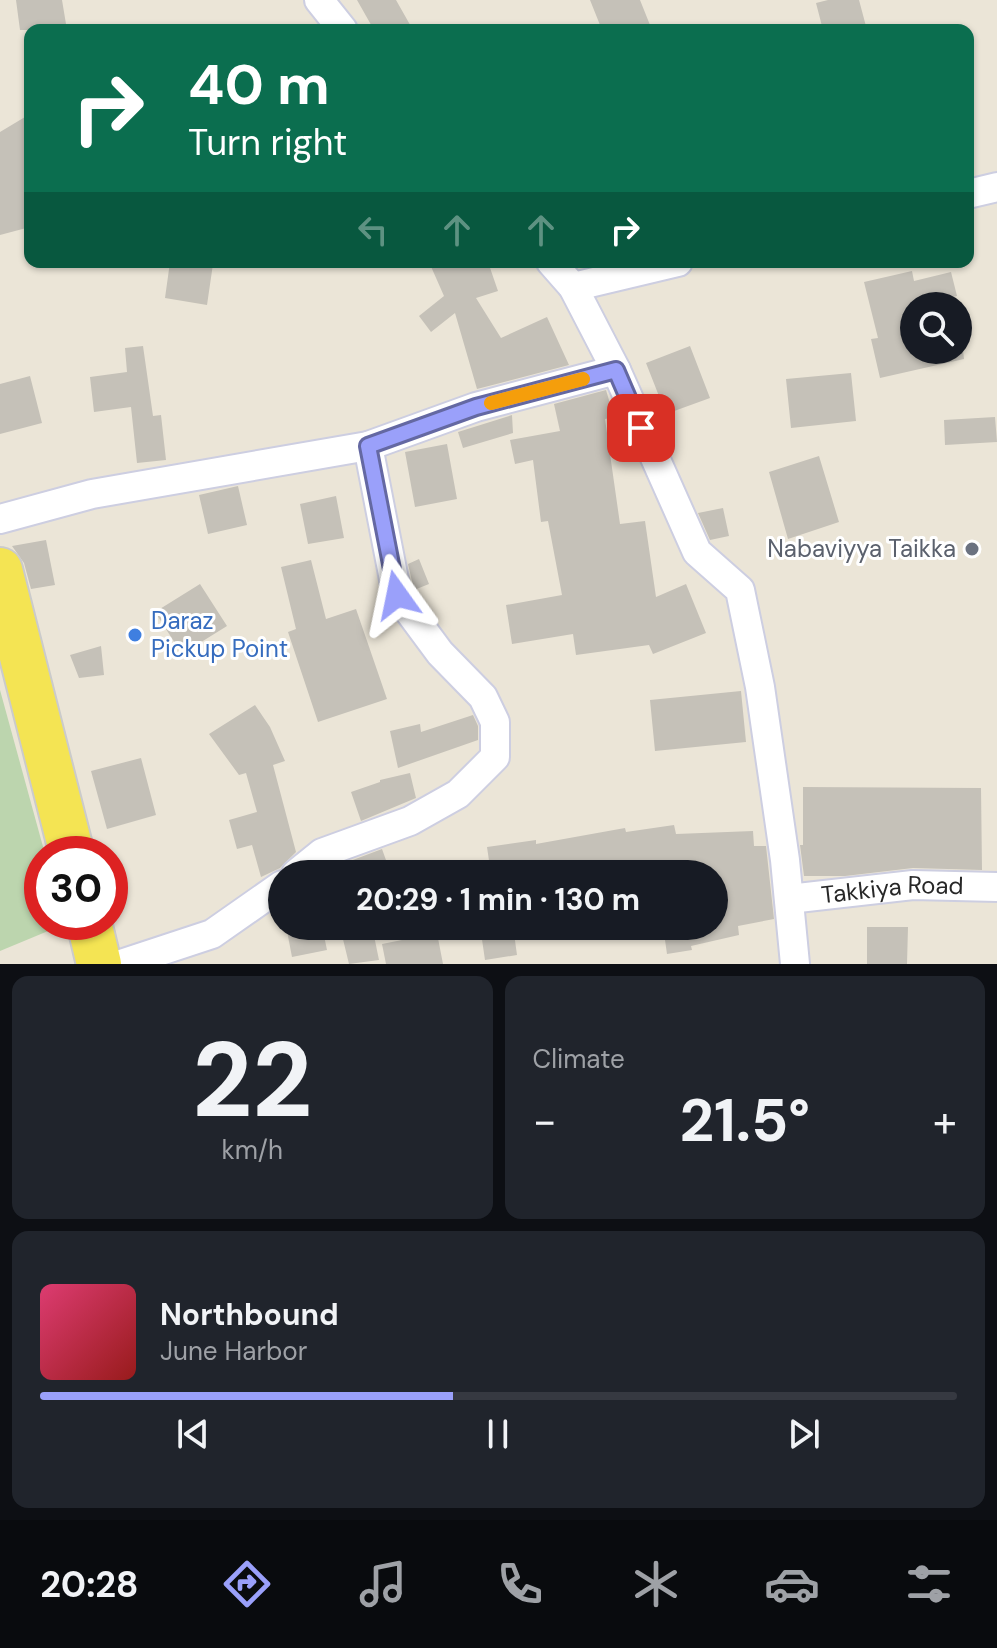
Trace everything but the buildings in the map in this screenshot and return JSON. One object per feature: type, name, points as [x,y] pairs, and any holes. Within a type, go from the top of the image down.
[{"type":"main road","points":[[0,570],[67,836]]},
{"type":"main road","points":[[93,940],[99,964]]},
{"type":"street","points":[[319,0],[338,24]]},
{"type":"street","points":[[974,193],[997,187]]},
{"type":"street","points":[[556,268],[573,287],[616,370],[697,552],[740,590],[760,687],[795,964]]},
{"type":"street","points":[[573,287],[653,268]]},
{"type":"street","points":[[0,519],[92,494],[368,446],[476,407],[616,370]]},
{"type":"street","points":[[313,860],[322,853],[410,821],[458,794],[495,757],[495,722],[483,697],[440,653],[397,595],[368,446]]},
{"type":"street","name":"Takkiya Road","points":[[789,899],[913,885],[997,887]]},
{"type":"street","points":[[121,964],[212,934],[268,895]]},
{"type":"green space","points":[[0,690],[40,836],[24,836],[24,940],[26,940],[0,951]]},
{"type":"slow traffic","points":[[491,403],[583,379]]},
{"type":"place","name":"Nabaviyya Taikka","points":[[972,549]]},
{"type":"place","name":"Daraz Pickup Point","points":[[135,635]]},
{"type":"route","points":[[397,595],[368,446],[476,407],[616,370],[641,428]]}]
